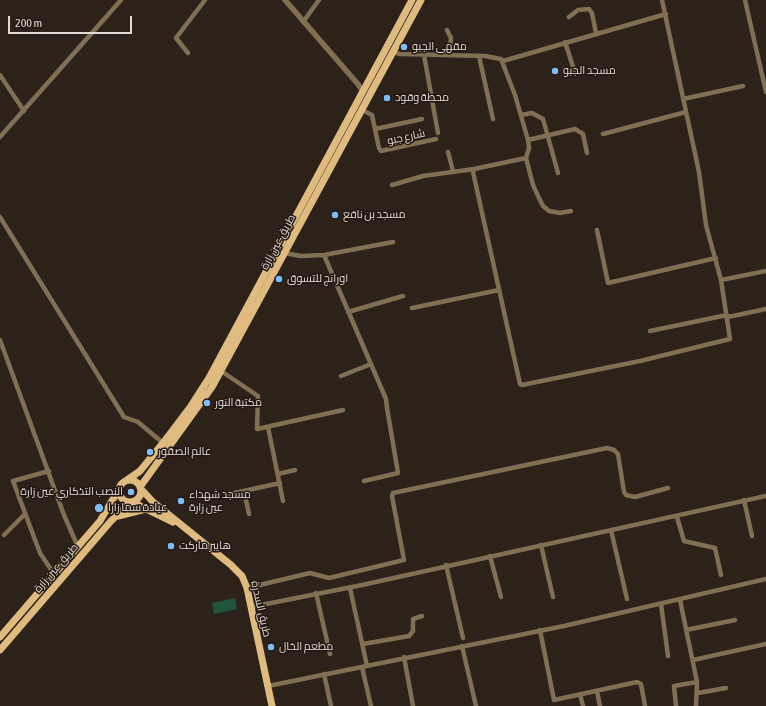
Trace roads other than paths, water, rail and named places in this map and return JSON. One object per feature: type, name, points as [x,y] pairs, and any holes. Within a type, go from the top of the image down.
[{"type":"main road","name":"طريق عين زارة","points":[[127,480],[140,471],[163,443],[191,406],[209,378],[412,0]]},
{"type":"main road","name":"طريق عين زارة","points":[[141,488],[147,476],[199,407],[221,371],[421,0]]},
{"type":"main road","points":[[140,471],[143,476],[147,476]]},
{"type":"main road","points":[[127,480],[135,481],[153,502],[177,523],[122,499],[119,490],[123,483],[127,480]]},
{"type":"main road","points":[[131,503],[138,499],[141,488]]},
{"type":"main road","name":"طريق عين زارة","points":[[0,637],[78,547],[110,505],[119,490]]},
{"type":"main road","name":"طريق عين زارة","points":[[0,650],[120,511],[131,503]]},
{"type":"main road","points":[[110,505],[116,505],[120,511]]},
{"type":"main road","points":[[114,518],[129,512],[146,509]]},
{"type":"main road","name":"طريق السدرة","points":[[177,523],[231,565],[242,576],[247,588],[272,706]]},
{"type":"street","points":[[0,137],[121,0]]},
{"type":"street","points":[[188,53],[176,38],[205,0]]},
{"type":"street","points":[[285,0],[363,91]]},
{"type":"street","points":[[303,22],[319,0]]},
{"type":"street","points":[[474,169],[473,172],[518,382],[522,385],[640,361],[730,340],[728,316],[721,280],[706,225],[699,172],[662,0]]},
{"type":"street","points":[[745,0],[766,92]]},
{"type":"street","points":[[569,17],[578,10],[589,9],[592,13],[596,33]]},
{"type":"street","points":[[503,60],[666,14]]},
{"type":"street","points":[[447,30],[451,38],[449,55]]},
{"type":"street","points":[[565,42],[575,73]]},
{"type":"street","points":[[393,52],[424,55],[499,57],[503,60],[528,140],[529,148],[526,158],[533,185],[545,209],[555,213],[571,212]]},
{"type":"street","points":[[424,55],[438,133]]},
{"type":"street","points":[[479,56],[493,119]]},
{"type":"street","points":[[0,76],[24,111]]},
{"type":"street","points":[[355,80],[368,81]]},
{"type":"street","points":[[683,99],[743,86]]},
{"type":"street","name":"شارع جبو","points":[[362,110],[372,114],[379,148],[381,151],[436,139]]},
{"type":"street","points":[[603,134],[686,112]]},
{"type":"street","points":[[520,114],[532,113],[544,119],[558,173]]},
{"type":"street","points":[[375,129],[422,119]]},
{"type":"street","points":[[528,140],[571,130],[580,131],[584,137],[587,153]]},
{"type":"street","points":[[448,152],[453,171]]},
{"type":"street","points":[[392,185],[423,176],[474,169],[477,167],[526,158]]},
{"type":"street","points":[[0,217],[122,414],[126,418],[138,422],[163,443]]},
{"type":"street","points":[[597,230],[608,283],[716,258]]},
{"type":"street","points":[[284,253],[300,256],[324,256],[393,242]]},
{"type":"street","points":[[324,256],[386,399],[398,472],[397,474],[364,481]]},
{"type":"street","points":[[721,280],[766,271]]},
{"type":"street","points":[[412,308],[499,290]]},
{"type":"street","points":[[348,312],[404,296]]},
{"type":"street","points":[[650,331],[766,309]]},
{"type":"street","points":[[0,340],[64,515],[78,547]]},
{"type":"street","points":[[341,376],[371,364]]},
{"type":"street","points":[[221,371],[258,396],[256,428],[268,427],[343,410]]},
{"type":"street","points":[[268,427],[280,483],[282,501]]},
{"type":"street","points":[[247,588],[310,573],[329,578],[404,560],[392,496],[393,493],[607,448],[614,450],[618,454],[624,492],[626,495],[635,497],[668,488]]},
{"type":"street","points":[[278,474],[295,470]]},
{"type":"street","points":[[49,471],[13,482],[40,553],[54,574]]},
{"type":"street","points":[[230,494],[280,483]]},
{"type":"street","points":[[244,491],[249,514]]},
{"type":"street","points":[[251,607],[316,593],[350,588],[446,565],[677,517],[766,496]]},
{"type":"street","points":[[744,500],[752,536]]},
{"type":"street","points":[[4,535],[25,514]]},
{"type":"street","points":[[677,517],[682,540],[715,548],[721,575]]},
{"type":"street","points":[[611,530],[627,599]]},
{"type":"street","points":[[541,545],[552,597]]},
{"type":"street","points":[[490,556],[501,597]]},
{"type":"street","points":[[446,565],[463,638]]},
{"type":"street","points":[[268,686],[680,600],[766,579]]},
{"type":"street","points":[[350,588],[363,644],[364,666],[371,706]]},
{"type":"street","points":[[316,593],[330,654]]},
{"type":"street","points":[[680,600],[697,682],[698,693],[696,706]]},
{"type":"street","points":[[661,604],[668,656]]},
{"type":"street","points":[[363,644],[409,636],[413,631],[413,619],[422,616]]},
{"type":"street","points":[[686,630],[735,620]]},
{"type":"street","points":[[540,630],[552,698],[556,700],[640,682],[645,706]]},
{"type":"street","points":[[693,660],[766,644]]},
{"type":"street","points":[[462,646],[476,706]]},
{"type":"street","points":[[404,657],[413,706]]},
{"type":"street","points":[[324,674],[331,706]]},
{"type":"street","points":[[676,706],[674,686],[697,682]]},
{"type":"street","points":[[698,693],[726,688]]},
{"type":"street","points":[[597,691],[600,706]]},
{"type":"street","points":[[580,694],[583,706]]},
{"type":"place","name":"مقهى الجبو","points":[[404,47]]},
{"type":"place","name":"مسجد الجبو","points":[[555,71]]},
{"type":"place","name":"محطة وقود","points":[[387,98]]},
{"type":"place","name":"مسجد بن نافع","points":[[335,215]]},
{"type":"place","name":"اورانج للتسوق","points":[[279,279]]},
{"type":"place","name":"مكتبة النور","points":[[207,403]]},
{"type":"place","name":"عالم الصقور","points":[[150,452]]},
{"type":"place","name":"النصب التذكاري عين زارة","points":[[131,492]]},
{"type":"place","name":"مسجد شهداء عين زارة","points":[[181,501]]},
{"type":"place","name":"عيادة سما زارا","points":[[99,508]]},
{"type":"place","name":"هايبر ماركت","points":[[171,546]]},
{"type":"place","name":"مطعم الخال","points":[[271,647]]}]
